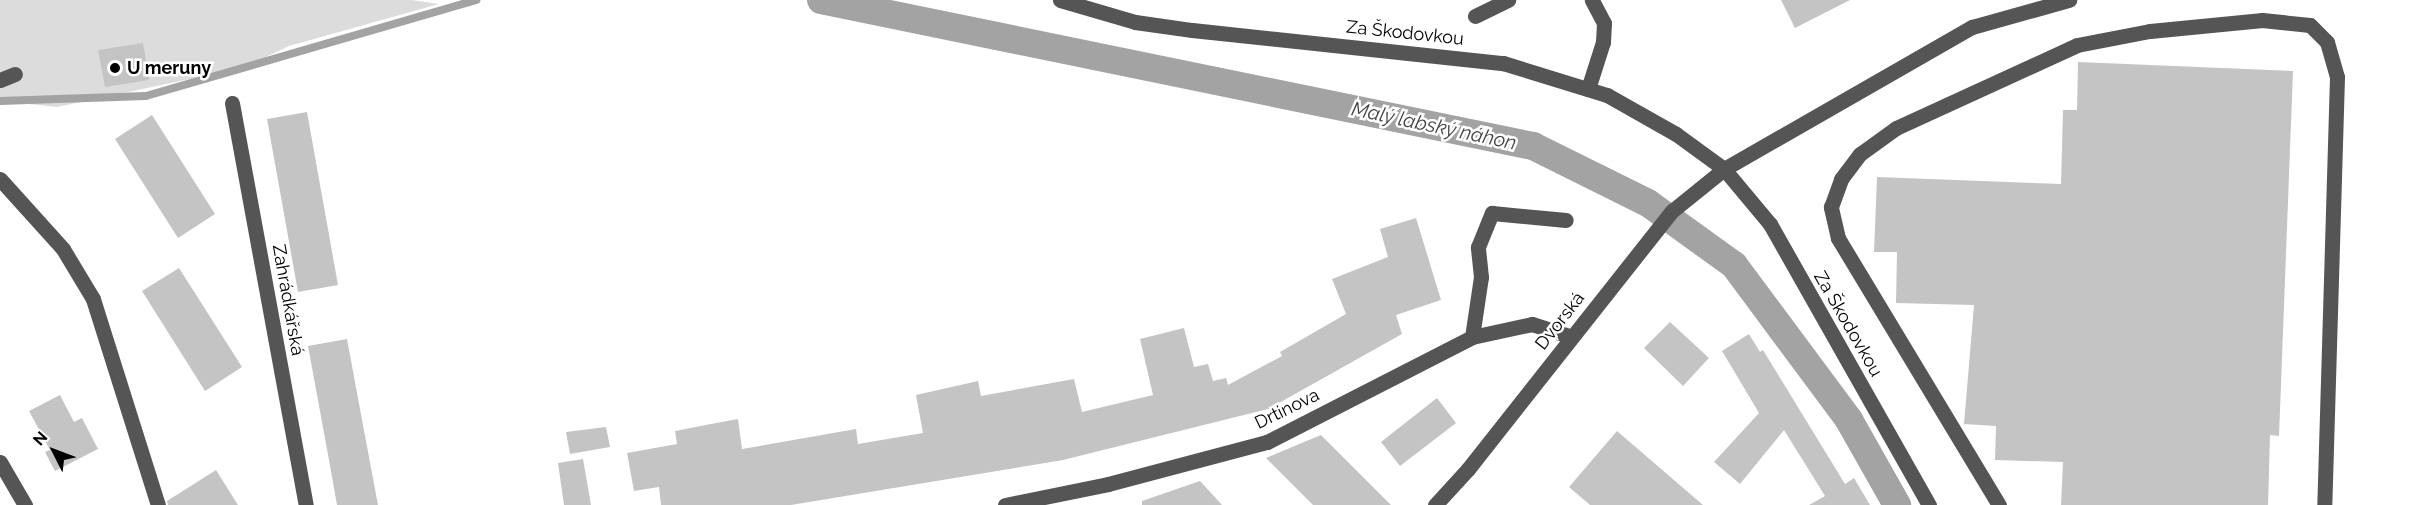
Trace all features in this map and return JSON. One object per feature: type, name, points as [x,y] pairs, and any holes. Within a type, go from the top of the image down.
[{"type":"street","name":"Za Škodovkou","points":[[1060,0],[1135,22],[1503,63],[1607,95],[1676,134],[1724,169],[1770,224],[1929,505]]},
{"type":"street","points":[[1475,16],[1508,0]]},
{"type":"street","points":[[1588,89],[1603,42],[1604,23],[1592,0]]},
{"type":"street","points":[[1724,169],[1972,27],[2069,0]]},
{"type":"street","points":[[1999,505],[1838,238],[1831,207],[1841,178],[1860,154],[1896,128],[2077,45],[2150,31],[2262,20],[2310,25],[2327,42],[2337,77],[2324,505]]},
{"type":"street","points":[[0,80],[15,74]]},
{"type":"street","name":"Zahrádkářská","points":[[232,103],[306,505]]},
{"type":"street","name":"Dvorská","points":[[1435,505],[1672,211],[1724,169]]},
{"type":"street","points":[[0,179],[63,249],[93,299],[158,505]]},
{"type":"street","points":[[1472,337],[1481,277],[1478,247],[1492,213],[1566,220]]},
{"type":"street","name":"Drtinova","points":[[1005,505],[1108,484],[1267,442],[1472,337],[1532,324],[1572,337]]},
{"type":"street","points":[[0,461],[25,505]]},
{"type":"shaded area","points":[[0,0],[412,0],[439,4],[289,46],[242,68],[57,107],[0,101]]},
{"type":"building","points":[[1781,0],[1850,0],[1795,28]]},
{"type":"building","points":[[143,43],[149,80],[105,87],[98,50]]},
{"type":"building","points":[[2078,62],[2293,71],[2279,436],[2270,435],[2268,505],[2061,505],[2063,462],[1995,460],[1996,426],[1964,424],[1974,305],[1896,303],[1897,252],[1874,252],[1877,177],[2061,184],[2063,110],[2077,110]]},
{"type":"building","points":[[307,112],[338,285],[298,292],[267,119]]},
{"type":"building","points":[[152,115],[215,214],[178,238],[115,139]]},
{"type":"building","points":[[1416,218],[1441,300],[1396,315],[1402,334],[1268,409],[1063,460],[791,505],[661,505],[659,487],[634,491],[627,453],[677,444],[675,431],[738,419],[742,449],[856,429],[858,444],[923,433],[916,395],[978,381],[981,396],[1074,379],[1082,412],[1153,395],[1140,339],[1184,328],[1194,367],[1208,364],[1213,381],[1226,378],[1228,385],[1282,356],[1280,352],[1346,314],[1332,279],[1388,257],[1380,229]]},
{"type":"building","points":[[179,268],[242,367],[205,391],[142,291]]},
{"type":"building","points":[[1670,322],[1709,358],[1683,386],[1644,348]]},
{"type":"building","points":[[1749,334],[1760,352],[1763,350],[1845,484],[1854,478],[1870,505],[1809,505],[1825,496],[1784,430],[1740,484],[1714,462],[1759,413],[1722,351]]},
{"type":"building","points":[[347,339],[378,505],[337,505],[308,346]]},
{"type":"building","points":[[60,395],[74,422],[82,418],[98,449],[55,471],[45,452],[50,450],[29,411]]},
{"type":"building","points":[[1437,398],[1456,423],[1400,466],[1381,442]]},
{"type":"building","points":[[606,427],[610,447],[570,454],[566,432]]},
{"type":"building","points":[[1617,431],[1703,505],[1590,505],[1569,487]]},
{"type":"building","points":[[1321,435],[1391,505],[1313,505],[1266,458]]},
{"type":"building","points":[[583,459],[591,505],[564,505],[558,463]]},
{"type":"building","points":[[216,470],[238,505],[168,505],[167,501]]},
{"type":"building","points":[[1200,481],[1222,505],[1142,505],[1142,501]]},
{"type":"waterway","points":[[0,101],[146,96],[476,0]]},
{"type":"waterway","name":"Malý labský náhon","points":[[821,0],[1533,146],[1648,203],[1734,265],[1849,420],[1897,505]]},
{"type":"place","name":"U meruny","points":[[115,68]]}]
